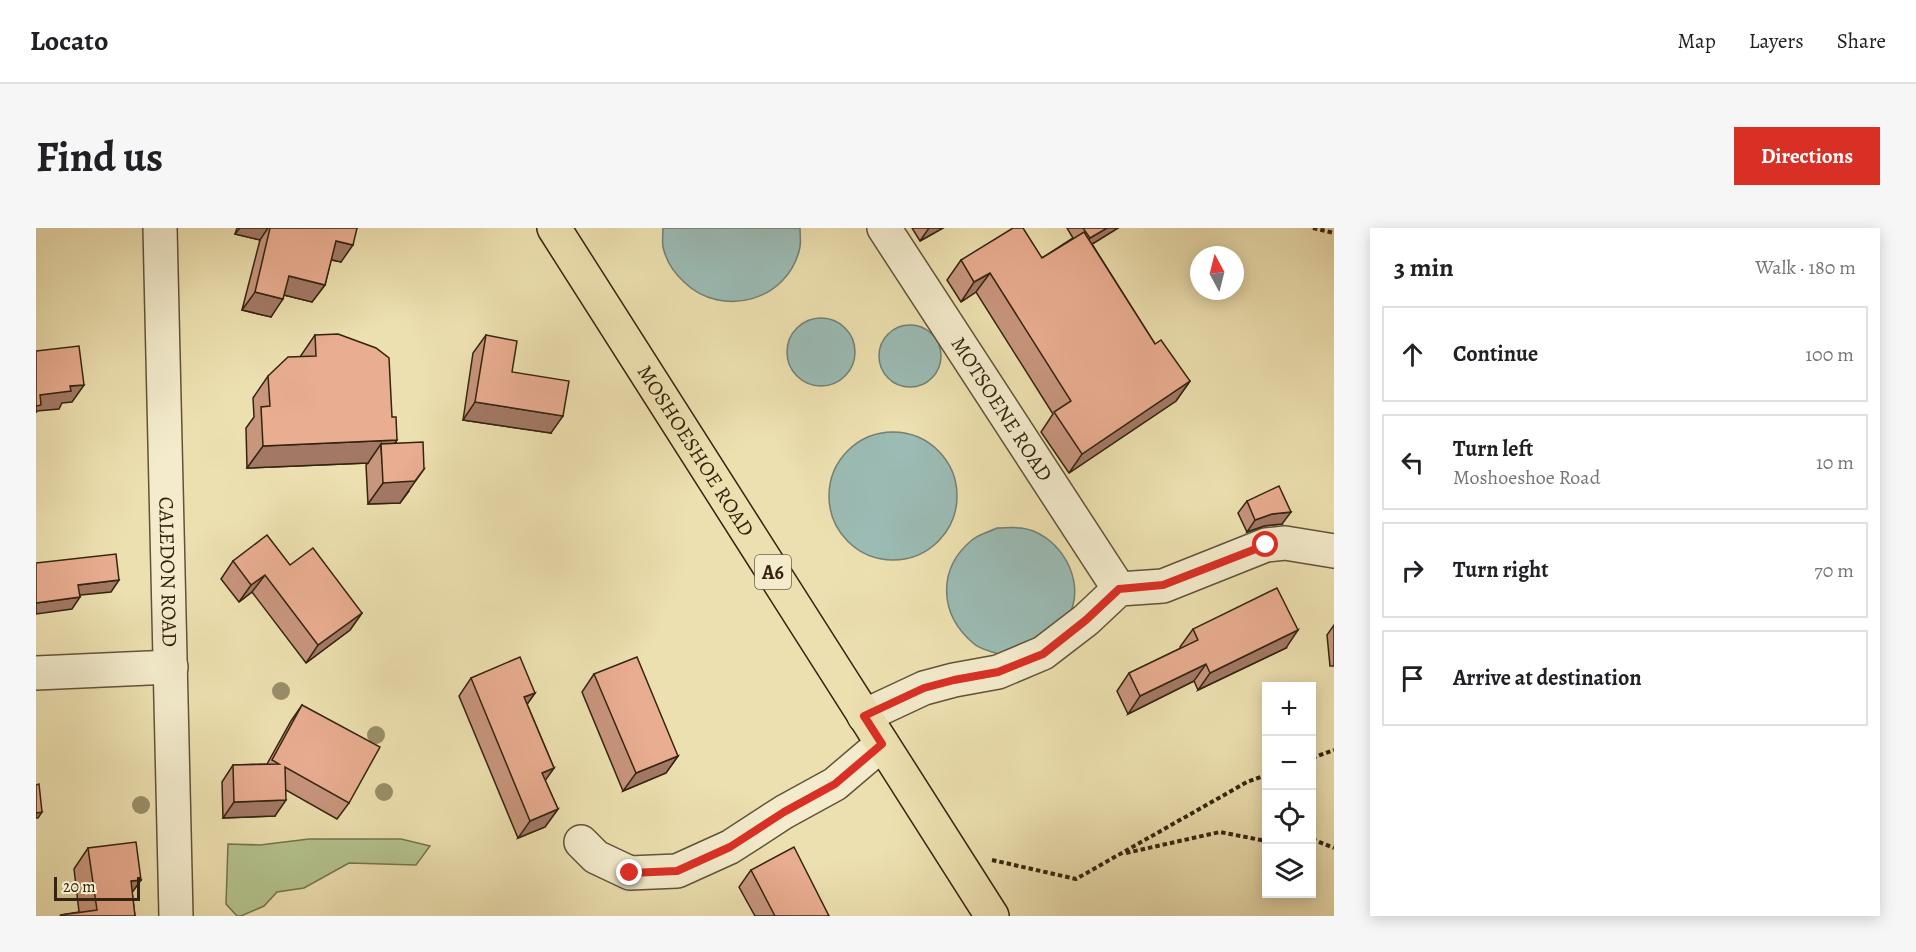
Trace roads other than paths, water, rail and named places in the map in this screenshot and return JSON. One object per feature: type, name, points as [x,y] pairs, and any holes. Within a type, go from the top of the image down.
[{"type":"main road","name":"MOSHOESHOE ROAD","points":[[554,228],[992,916]]},
{"type":"street","name":"CALEDON ROAD","points":[[160,228],[176,916]]},
{"type":"street","name":"MOTSOENE ROAD","points":[[884,228],[1119,589]]},
{"type":"street","points":[[864,716],[924,688],[998,672],[1043,654],[1086,620],[1119,589],[1163,585],[1266,545],[1285,543],[1334,551]]},
{"type":"street","points":[[36,673],[171,667]]},
{"type":"street","points":[[581,842],[596,857],[630,873],[677,871],[730,847],[784,812],[835,784],[882,744]]},
{"type":"water","points":[[663,228],[800,228],[800,247],[793,266],[783,280],[768,292],[752,299],[717,300],[699,293],[684,282],[674,270],[663,247]]},
{"type":"water","points":[[821,318],[834,321],[845,328],[852,339],[855,352],[852,365],[845,376],[834,383],[821,386],[808,383],[797,376],[790,365],[787,352],[790,339],[797,328],[808,321]]},
{"type":"water","points":[[910,325],[922,327],[932,334],[939,344],[941,356],[939,368],[932,378],[922,385],[910,387],[898,385],[888,378],[881,368],[879,356],[881,344],[888,334],[898,327]]},
{"type":"water","points":[[893,432],[917,437],[938,451],[952,472],[957,496],[952,520],[938,541],[917,555],[893,560],[869,555],[848,541],[834,520],[829,496],[834,472],[848,451],[869,437]]},
{"type":"water","points":[[997,528],[1021,528],[1033,531],[1055,545],[1069,567],[1075,592],[1072,608],[1064,626],[998,654],[975,645],[962,631],[954,619],[947,592],[948,578],[961,552],[975,538]]}]
